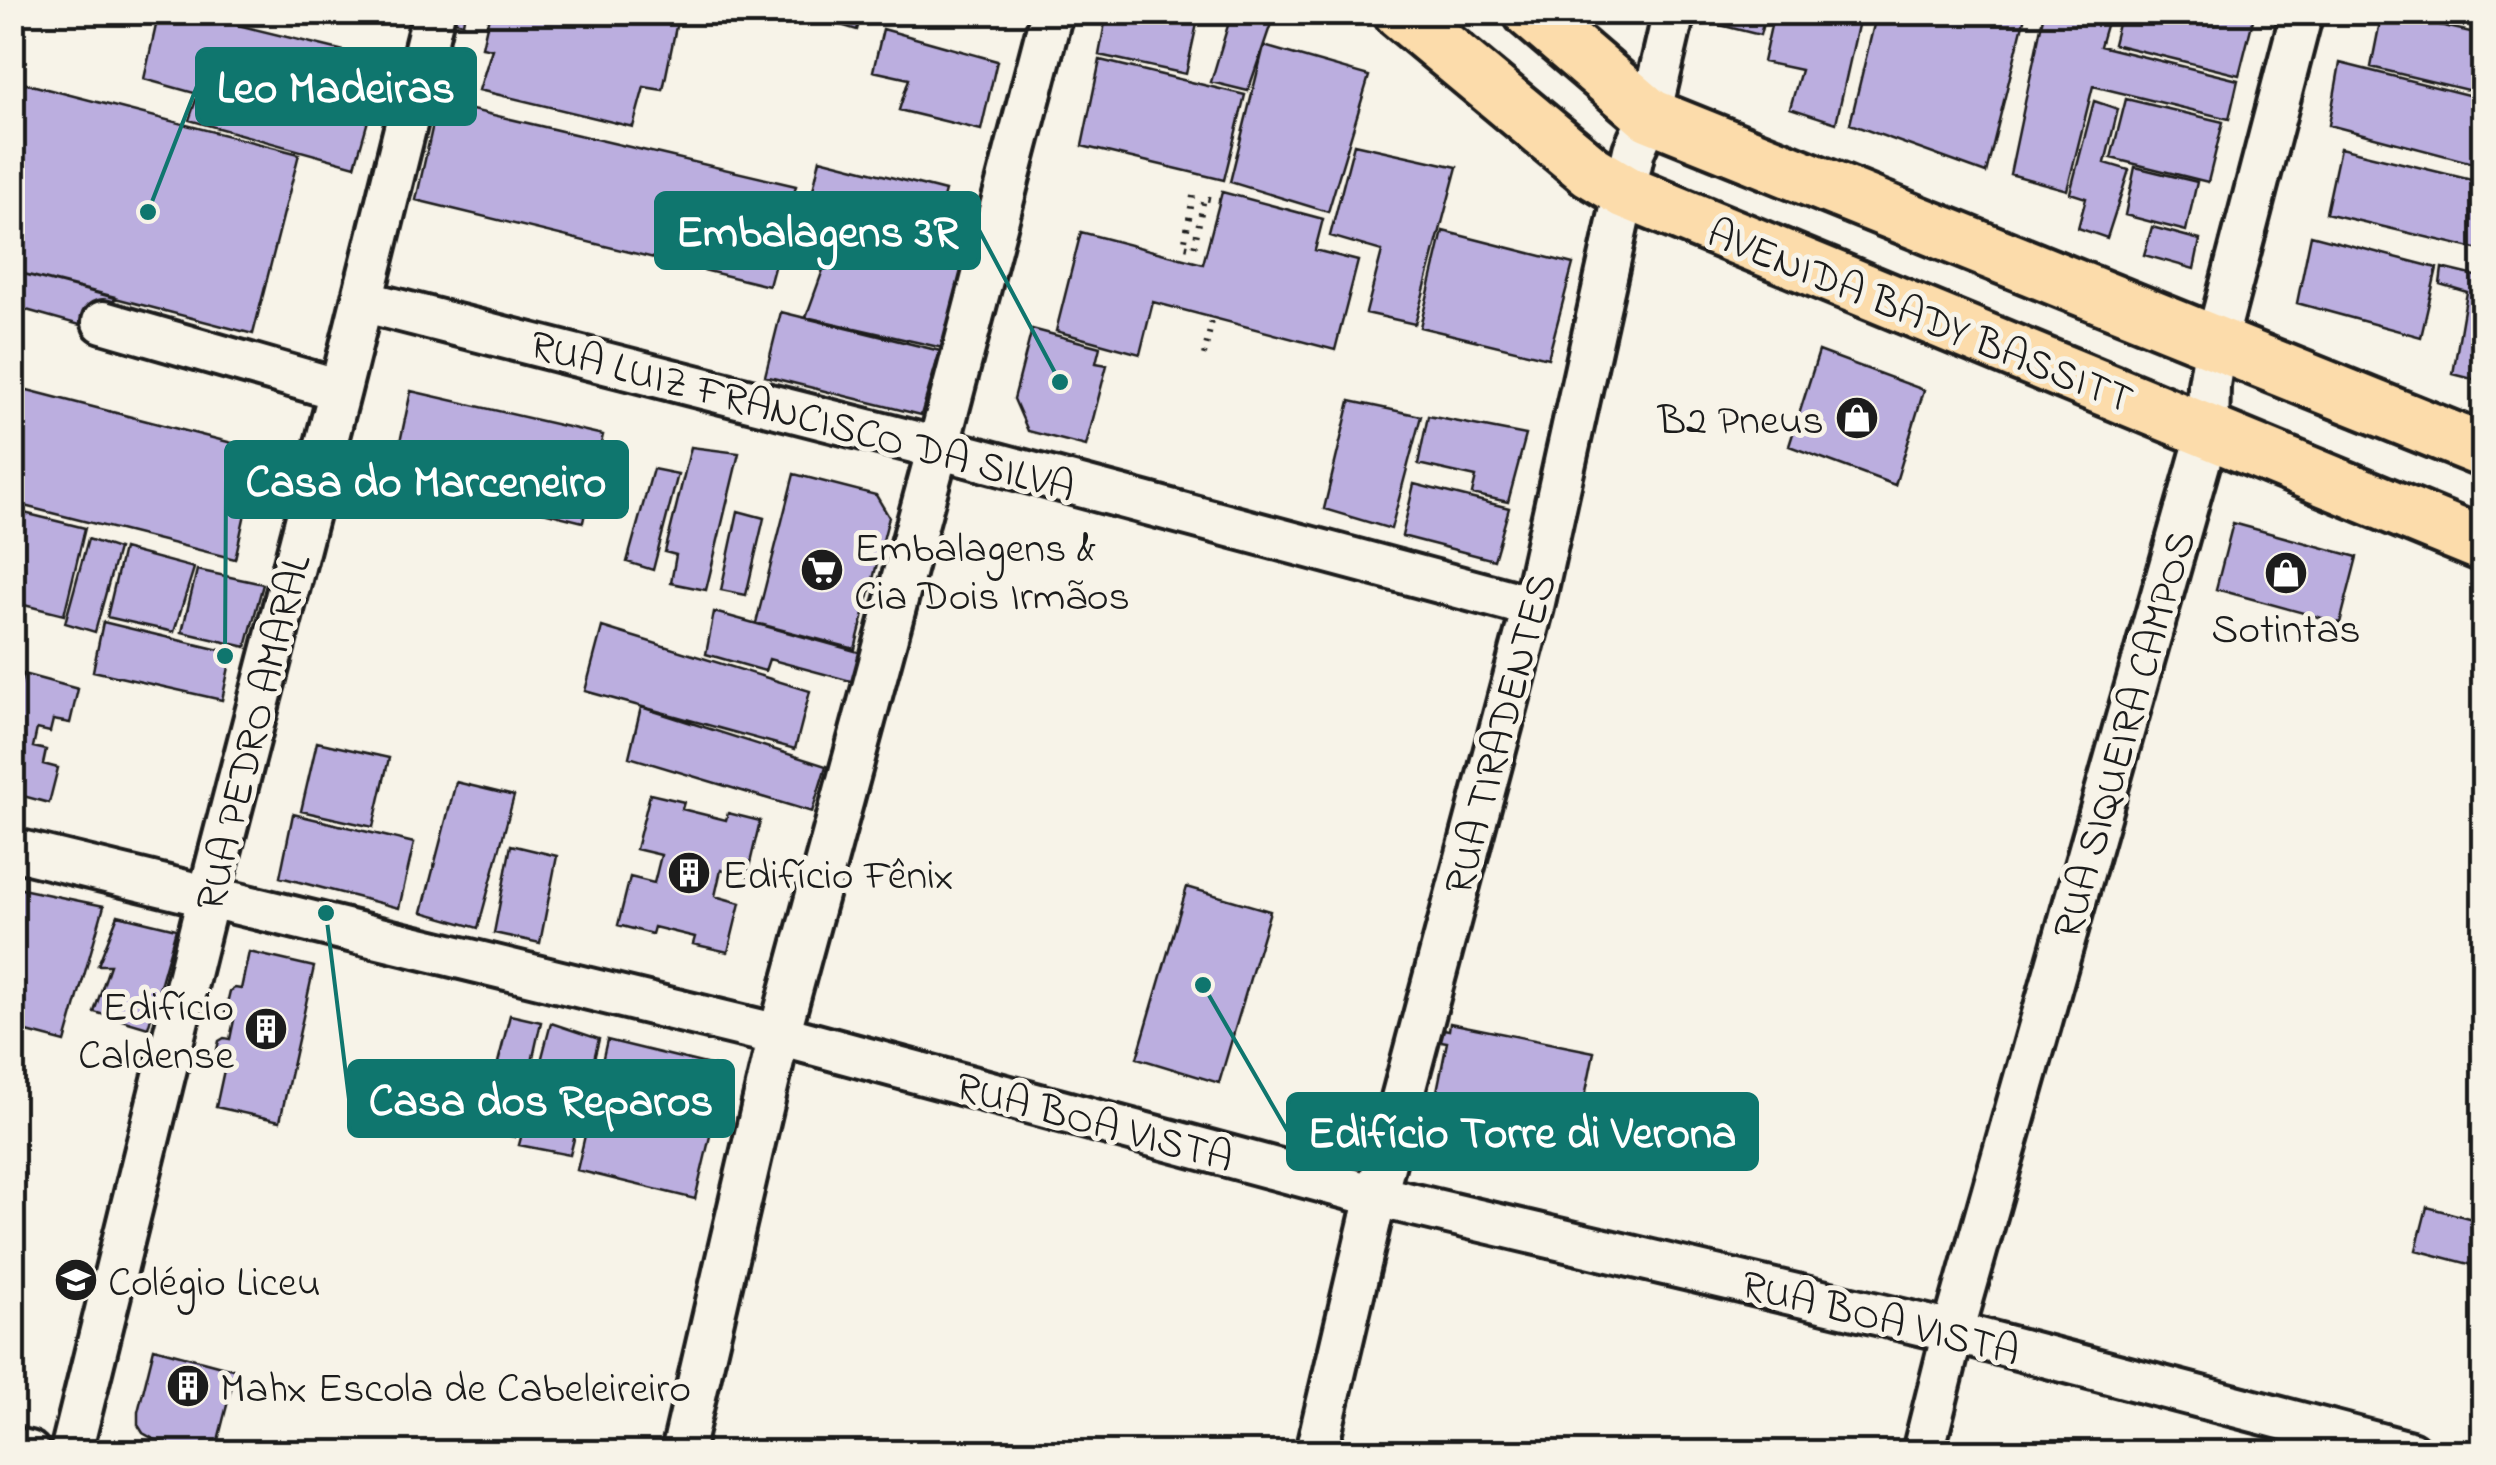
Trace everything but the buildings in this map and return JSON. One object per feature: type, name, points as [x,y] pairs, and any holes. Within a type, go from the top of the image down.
[{"type":"main road","name":"AVENIDA BADY BASSITT","points":[[1400,12],[1591,172],[1626,192],[2484,545]]},
{"type":"main road","name":"AVENIDA BADY BASSITT","points":[[1530,12],[1650,114],[2484,451]]},
{"type":"street","name":"RUA PEDRO AMARAL","points":[[70,1452],[434,12]]},
{"type":"street","points":[[682,1452],[779,1035],[1052,12]]},
{"type":"street","name":"RUA TIRADENTES","points":[[1316,1452],[1376,1196],[1533,607],[1634,150],[1650,114],[1674,12]]},
{"type":"street","name":"RUA SIQUEIRA CAMPOS","points":[[1924,1452],[1953,1332],[2208,432],[2209,385],[2216,342],[2302,12]]},
{"type":"street","name":"RUA LUIZ FRANCISCO DA SILVA","points":[[362,301],[938,448],[1533,607]]},
{"type":"street","points":[[103,322],[340,390]]},
{"type":"street","name":"RUA BOA VISTA","points":[[12,850],[779,1035],[1376,1196],[1953,1332],[2410,1452]]},
{"type":"street","points":[[12,1448],[29,1452]]},
{"type":"path","points":[[1193,196],[1184,246],[1194,248],[1204,198],[1219,201]]},
{"type":"path","points":[[1204,355],[1213,317]]},
{"type":"place","name":"Leo Madeiras","points":[[148,212]]},
{"type":"place","name":"Embalagens 3R","points":[[1060,382]]},
{"type":"place","name":"B2 Pneus","points":[[1857,418]]},
{"type":"place","name":"Embalagens & Cia Dois Irmãos","points":[[822,570]]},
{"type":"place","name":"Sotintas","points":[[2286,573]]},
{"type":"place","name":"Casa do Marceneiro","points":[[225,656]]},
{"type":"place","name":"Edifício Fênix","points":[[689,873]]},
{"type":"place","name":"Casa dos Reparos","points":[[326,913]]},
{"type":"place","name":"Edifício Torre di Verona","points":[[1203,985]]},
{"type":"place","name":"Edifício Caldense","points":[[266,1029]]},
{"type":"place","name":"Colégio Liceu","points":[[76,1280]]},
{"type":"place","name":"Mahx Escola de Cabeleireiro","points":[[188,1386]]}]
